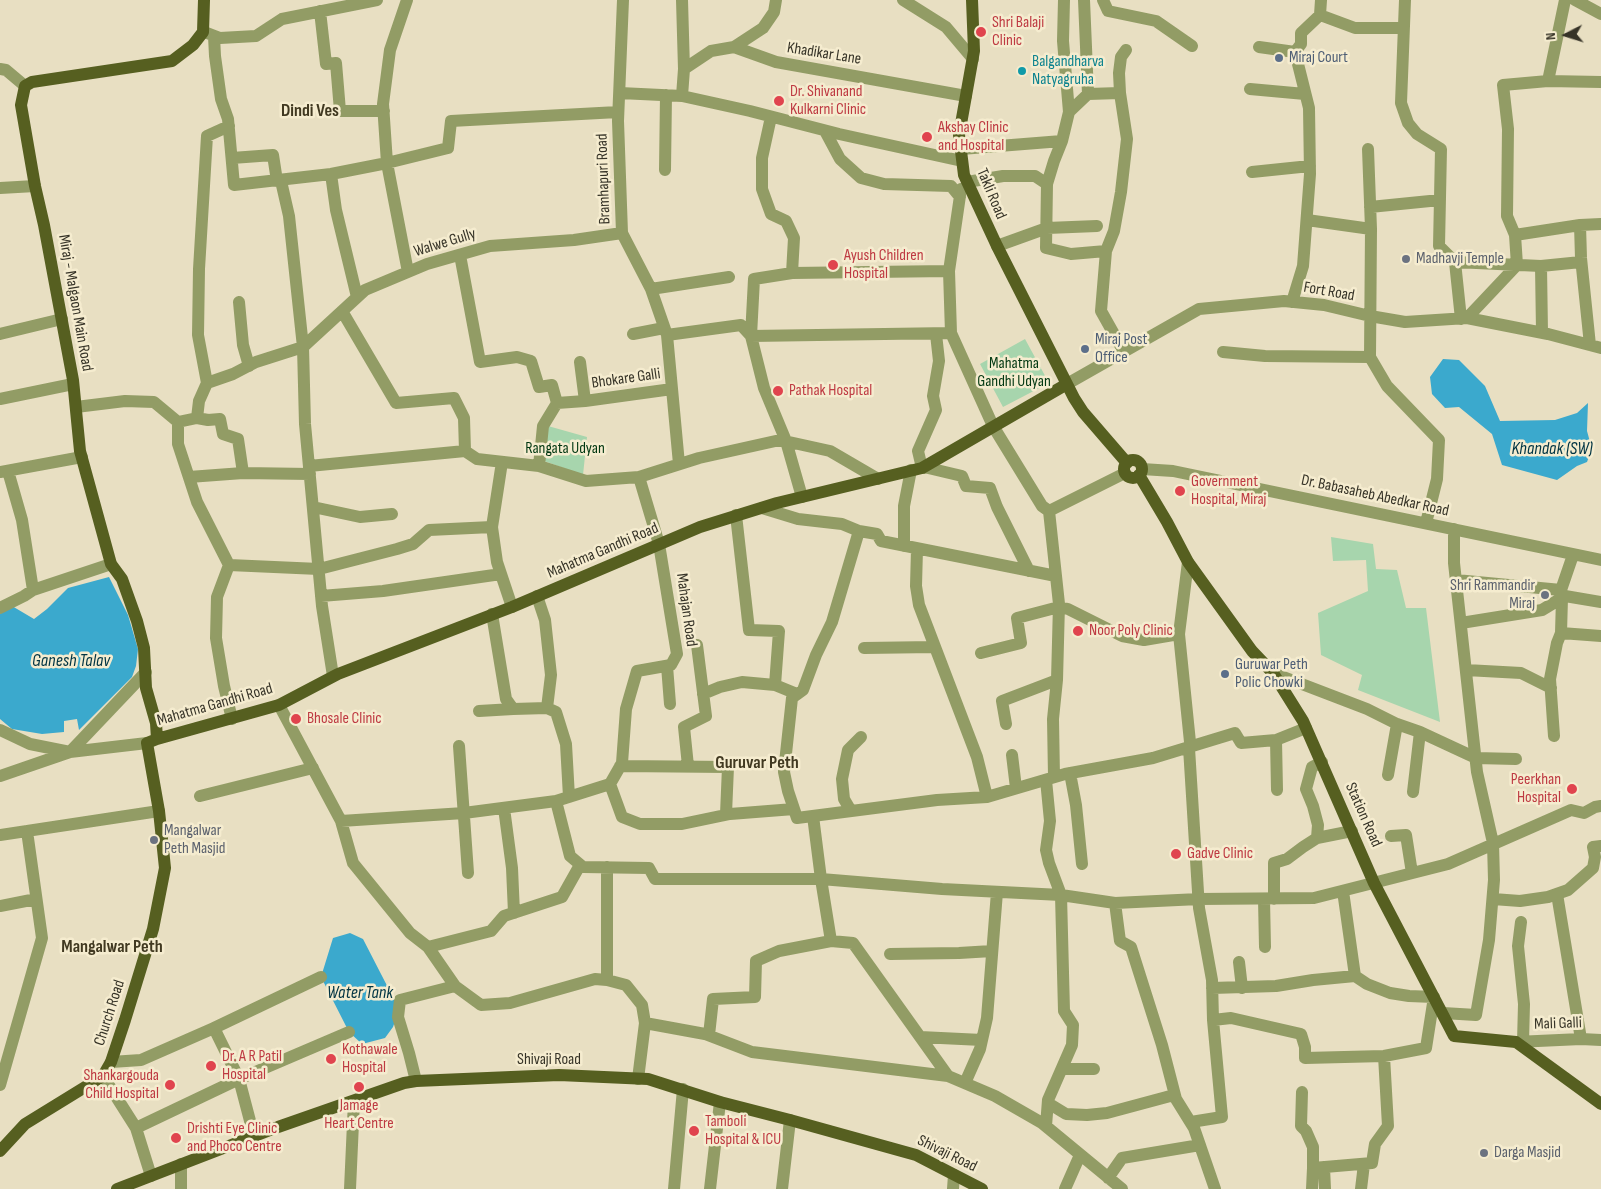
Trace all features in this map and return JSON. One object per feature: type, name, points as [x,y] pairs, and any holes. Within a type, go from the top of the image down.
[{"type":"main road","points":[[25,86],[32,82],[172,61],[208,34],[204,0]]},
{"type":"main road","name":"Takli Road","points":[[972,0],[974,52],[959,135],[965,178],[1067,384],[1083,412],[1126,468]]},
{"type":"main road","name":"Miraj - Malgaon Main Road","points":[[25,86],[21,105],[62,319],[73,384],[82,457],[111,564],[122,578],[144,648],[146,688],[156,723],[152,741]]},
{"type":"main road","name":"Mahatma Gandhi Road","points":[[152,741],[278,705],[333,676],[538,596],[700,527],[802,497],[919,468],[1067,384]]},
{"type":"main road","points":[[1126,468],[1132,477],[1141,472]]},
{"type":"main road","name":"Station Road","points":[[1141,472],[1188,562],[1252,650],[1273,673],[1306,728],[1374,884],[1454,1036],[1519,1042]]},
{"type":"main road","name":"Church Road","points":[[0,1151],[25,1124],[103,1076],[111,1062],[153,929],[165,868],[152,741]]},
{"type":"main road","points":[[1519,1042],[1601,1104]]},
{"type":"main road","name":"Shivaji Road","points":[[124,1188],[254,1136],[404,1083],[559,1075],[648,1079],[720,1102],[916,1155],[982,1189]]},
{"type":"street","points":[[208,34],[220,38],[256,36],[282,19],[320,11],[343,3],[377,0]]},
{"type":"street","points":[[407,0],[390,50],[384,110],[387,163],[408,272]]},
{"type":"street","points":[[622,0],[620,93],[682,96],[825,131],[961,155],[1062,141]]},
{"type":"street","points":[[682,0],[684,69],[682,96]]},
{"type":"street","points":[[684,69],[711,52],[734,47],[763,28],[774,12],[776,0]]},
{"type":"street","points":[[903,0],[946,27],[972,59]]},
{"type":"street","points":[[1064,0],[1063,40],[1069,112],[1062,141],[1047,184],[1046,248],[1071,254],[1106,251]]},
{"type":"street","points":[[1084,0],[1088,94]]},
{"type":"street","points":[[1104,0],[1108,11],[1156,20],[1192,46]]},
{"type":"street","points":[[1294,52],[1301,44],[1301,34],[1320,15],[1320,0]]},
{"type":"street","points":[[1405,0],[1401,103],[1408,123],[1417,134],[1440,149],[1439,246],[1455,262],[1464,319]]},
{"type":"street","points":[[1548,81],[1565,0]]},
{"type":"street","points":[[1575,0],[1601,14]]},
{"type":"street","points":[[320,11],[326,64],[336,63],[340,110],[384,110]]},
{"type":"street","points":[[1320,15],[1355,28],[1403,28]]},
{"type":"street","points":[[208,34],[215,56],[221,99],[228,119],[234,185],[331,174],[448,148],[451,122],[618,112]]},
{"type":"street","name":"Khadikar Lane","points":[[734,47],[776,62],[966,96]]},
{"type":"street","points":[[1259,47],[1294,52]]},
{"type":"street","points":[[1124,352],[1101,311],[1106,251],[1114,231],[1127,139],[1118,73],[1121,57],[1126,50]]},
{"type":"street","points":[[1292,302],[1303,266],[1310,166],[1309,108],[1294,52]]},
{"type":"street","points":[[0,70],[6,70],[25,86]]},
{"type":"street","points":[[1464,319],[1517,265],[1515,235],[1507,216],[1508,129],[1503,85],[1548,81],[1601,82]]},
{"type":"street","points":[[1250,89],[1305,94]]},
{"type":"street","name":"Bramhapuri Road","points":[[620,93],[618,112],[622,233],[651,289],[665,331],[679,464]]},
{"type":"street","points":[[1069,112],[1088,94],[1120,93]]},
{"type":"street","points":[[665,170],[666,95]]},
{"type":"street","points":[[771,117],[762,158],[762,189],[771,214],[786,221],[794,238],[792,273]]},
{"type":"street","points":[[197,418],[199,401],[206,383],[198,335],[199,269],[207,136],[229,126]]},
{"type":"street","points":[[825,131],[840,159],[861,178],[884,184],[951,186],[960,197]]},
{"type":"street","points":[[1368,149],[1371,229],[1370,357],[1387,386],[1439,440],[1437,479],[1426,523]]},
{"type":"street","points":[[232,158],[273,154],[290,216],[303,347],[305,424],[309,470],[321,596],[333,676]]},
{"type":"street","points":[[1252,172],[1310,166]]},
{"type":"street","points":[[331,174],[336,210],[357,297]]},
{"type":"street","points":[[1046,1126],[1048,1100],[1072,1045],[1073,1025],[1064,1011],[1061,895],[1046,850],[1050,821],[1053,719],[1058,680],[1058,607],[1049,511],[1042,506],[993,426],[951,333],[948,271],[960,197],[965,178],[1035,176],[1047,184]]},
{"type":"street","points":[[0,188],[35,186]]},
{"type":"street","points":[[1370,207],[1440,200]]},
{"type":"street","points":[[1307,220],[1371,229]]},
{"type":"street","points":[[1515,235],[1580,225],[1601,224]]},
{"type":"street","points":[[1580,225],[1581,262],[1596,347]]},
{"type":"street","points":[[997,246],[1047,228],[1096,226]]},
{"type":"street","name":"Walwe Gully","points":[[303,347],[365,290],[427,264],[490,246],[574,240],[622,233]]},
{"type":"street","points":[[460,255],[480,362],[517,357],[531,361],[539,387],[552,385],[557,403],[543,426],[539,466]]},
{"type":"street","points":[[1455,262],[1540,266],[1581,262]]},
{"type":"street","points":[[1540,266],[1542,332]]},
{"type":"street","points":[[802,497],[786,441],[764,388],[751,336],[754,279],[792,273],[948,271]]},
{"type":"street","points":[[651,289],[729,277]]},
{"type":"street","name":"Fort Road","points":[[1067,384],[1199,309],[1284,301],[1324,305],[1405,322],[1464,319],[1542,332],[1596,347]]},
{"type":"street","points":[[239,302],[244,345],[249,366]]},
{"type":"street","points":[[342,311],[396,403],[454,398],[464,418],[465,451]]},
{"type":"street","points":[[0,334],[62,319]]},
{"type":"street","points":[[633,334],[741,325],[751,336],[951,333]]},
{"type":"street","points":[[936,334],[939,361],[933,396],[936,410],[918,451],[919,468],[904,506],[919,605],[977,757],[987,797]]},
{"type":"street","points":[[206,383],[233,374],[256,362],[303,347]]},
{"type":"street","points":[[1224,352],[1265,356],[1370,357]]},
{"type":"street","points":[[580,362],[585,401]]},
{"type":"street","points":[[0,399],[73,384]]},
{"type":"street","name":"Bhokare Galli","points":[[557,403],[672,389]]},
{"type":"street","points":[[76,407],[125,400],[154,402],[178,422]]},
{"type":"street","points":[[178,422],[197,418],[208,420],[220,419],[223,434],[238,439],[242,473]]},
{"type":"street","points":[[178,422],[178,444],[197,502],[229,565],[217,597],[216,638],[232,719]]},
{"type":"street","points":[[189,477],[309,470],[465,451],[477,459],[539,466],[586,481],[639,477],[699,458],[780,440],[830,451],[878,479]]},
{"type":"street","points":[[33,590],[22,520],[4,471],[82,457]]},
{"type":"street","points":[[502,462],[492,526],[496,562],[512,606]]},
{"type":"street","points":[[919,468],[962,476],[966,486],[990,488],[996,507],[1029,571]]},
{"type":"street","points":[[1049,511],[1126,468]]},
{"type":"street","name":"Dr. Babasaheb Abedkar Road","points":[[1141,472],[1173,471],[1601,560]]},
{"type":"street","name":"Mahajan Road","points":[[620,766],[622,763],[626,709],[637,671],[671,665],[677,654],[659,544],[639,477]]},
{"type":"street","points":[[313,507],[360,517],[392,514]]},
{"type":"street","points":[[762,508],[798,519],[842,524],[877,534],[881,541],[1056,576]]},
{"type":"street","points":[[736,516],[749,630],[779,631],[775,685]]},
{"type":"street","points":[[229,565],[319,569],[398,550],[414,544],[429,530],[492,526]]},
{"type":"street","points":[[1442,1013],[1476,1015],[1489,940],[1494,880],[1493,843],[1477,772],[1456,580],[1454,529]]},
{"type":"street","points":[[859,530],[832,622],[816,655],[803,690],[792,698],[784,772],[797,818],[937,800],[987,797],[1070,773],[1153,758],[1235,733],[1241,743],[1276,740],[1306,728]]},
{"type":"street","points":[[1554,736],[1550,679],[1561,632],[1561,594],[1573,555]]},
{"type":"street","points":[[1188,562],[1179,634],[1190,742],[1199,899],[1212,988],[1222,1117],[1191,1122]]},
{"type":"street","points":[[0,608],[33,590],[111,564]]},
{"type":"street","points":[[321,596],[383,591],[501,574]]},
{"type":"street","points":[[1456,580],[1561,594],[1601,602]]},
{"type":"street","points":[[1461,623],[1542,610],[1561,594]]},
{"type":"street","points":[[538,596],[545,620],[551,675],[547,708]]},
{"type":"street","points":[[982,653],[1021,643],[1017,618],[1058,607],[1068,609],[1122,636],[1144,640],[1179,634]]},
{"type":"street","points":[[492,614],[506,699],[513,709]]},
{"type":"street","points":[[1561,632],[1601,636]]},
{"type":"street","points":[[688,766],[684,727],[706,716],[697,645]]},
{"type":"street","points":[[864,648],[934,647]]},
{"type":"street","points":[[667,666],[670,704]]},
{"type":"street","points":[[1466,670],[1521,673],[1551,688]]},
{"type":"street","points":[[70,752],[146,672]]},
{"type":"street","points":[[1273,673],[1367,708],[1397,724],[1420,732],[1476,758],[1516,759]]},
{"type":"street","points":[[1006,724],[1002,701],[1058,680]]},
{"type":"street","points":[[703,694],[720,687],[742,682],[775,685],[797,694]]},
{"type":"street","points":[[278,705],[341,821],[353,863],[410,933],[428,947],[455,986],[481,1005],[510,1002],[595,979],[626,985],[642,1004],[645,1023],[638,1079]]},
{"type":"street","points":[[480,711],[547,708],[556,712],[566,744],[569,797]]},
{"type":"street","points":[[1388,776],[1397,724]]},
{"type":"street","points":[[0,730],[30,744],[70,752]]},
{"type":"street","points":[[1413,792],[1420,732]]},
{"type":"street","points":[[851,811],[844,799],[842,779],[848,750],[861,738]]},
{"type":"street","points":[[1276,740],[1278,790]]},
{"type":"street","points":[[0,776],[70,752],[152,741]]},
{"type":"street","points":[[459,746],[468,874]]},
{"type":"street","points":[[34,765],[48,747]]},
{"type":"street","points":[[1012,755],[1016,788]]},
{"type":"street","points":[[1317,838],[1318,825],[1306,789],[1312,767],[1322,762]]},
{"type":"street","points":[[341,821],[464,812],[556,801],[610,784],[620,766],[728,767],[726,814]]},
{"type":"street","points":[[200,796],[312,768]]},
{"type":"street","points":[[1070,773],[1076,805],[1082,864]]},
{"type":"street","points":[[610,784],[622,817],[640,824],[682,824],[726,814],[794,809]]},
{"type":"street","points":[[556,801],[570,856],[583,867],[649,868],[655,880],[821,879],[942,889],[1061,895],[1115,903],[1199,899],[1314,898],[1448,864],[1571,810],[1584,813],[1601,806]]},
{"type":"street","points":[[504,808],[512,868],[514,914]]},
{"type":"street","points":[[0,835],[159,811]]},
{"type":"street","points":[[813,816],[831,941]]},
{"type":"street","points":[[0,1085],[4,1062],[42,938],[27,831]]},
{"type":"street","points":[[1265,947],[1274,863],[1287,859],[1317,838],[1352,831]]},
{"type":"street","points":[[1391,836],[1406,835],[1412,873]]},
{"type":"street","points":[[1493,899],[1520,901],[1548,897],[1568,890],[1593,868],[1595,857],[1593,847],[1601,846]]},
{"type":"street","points":[[428,947],[492,931],[504,916],[562,897],[580,864]]},
{"type":"street","points":[[607,867],[607,980]]},
{"type":"street","points":[[1343,891],[1354,976]]},
{"type":"street","points":[[965,1084],[980,1049],[987,1018],[997,892]]},
{"type":"street","points":[[1557,894],[1581,1039]]},
{"type":"street","points":[[0,906],[36,899]]},
{"type":"street","points":[[1115,903],[1120,942],[1131,947],[1162,1045],[1174,1095],[1194,1128],[1215,1189]]},
{"type":"street","points":[[1519,1042],[1524,1004],[1518,946],[1521,922]]},
{"type":"street","points":[[709,1035],[713,999],[755,997],[756,961],[779,951],[831,941],[853,943],[948,1076]]},
{"type":"street","points":[[890,954],[992,952]]},
{"type":"street","points":[[1240,962],[1242,988]]},
{"type":"street","points":[[1212,988],[1276,986],[1354,976],[1367,984],[1390,993],[1434,997],[1426,1048],[1384,1056],[1305,1058],[1305,1047],[1301,1034],[1231,1018],[1213,1020]]},
{"type":"street","points":[[111,1062],[141,1060],[214,1028],[321,977]]},
{"type":"street","points":[[416,1081],[410,1053],[398,1017],[400,1000],[455,986]]},
{"type":"street","points":[[645,1023],[709,1035],[752,1052],[948,1076],[996,1096],[1046,1126],[1122,1189]]},
{"type":"street","points":[[214,1028],[239,1078],[254,1136]]},
{"type":"street","points":[[136,1128],[239,1078],[349,1032]]},
{"type":"street","points":[[920,1037],[982,1040]]},
{"type":"street","name":"Mali Galli","points":[[1519,1042],[1601,1040]]},
{"type":"street","points":[[1319,1168],[1372,1163],[1376,1144],[1388,1126],[1384,1056]]},
{"type":"street","points":[[1062,1068],[1094,1069]]},
{"type":"street","points":[[103,1076],[136,1128],[151,1176]]},
{"type":"street","points":[[674,1189],[684,1090]]},
{"type":"street","points":[[1302,1092],[1301,1126],[1306,1131],[1313,1147],[1324,1189]]},
{"type":"street","points":[[1048,1103],[1066,1114],[1087,1115],[1107,1113],[1174,1095]]},
{"type":"street","points":[[350,1189],[354,1101]]},
{"type":"street","points":[[710,1189],[720,1102]]},
{"type":"street","points":[[782,1189],[790,1120]]},
{"type":"street","points":[[1108,1178],[1122,1158],[1200,1145]]},
{"type":"street","points":[[1065,1189],[1080,1155]]},
{"type":"street","points":[[181,1164],[181,1189]]},
{"type":"street","points":[[1361,1189],[1364,1164]]},
{"type":"street","points":[[1312,1189],[1319,1168]]},
{"type":"street","points":[[953,1189],[954,1175]]},
{"type":"green space","name":"Mahatma Gandhi Udyan","points":[[1025,339],[1049,383],[1003,407],[980,364]]},
{"type":"green space","name":"Rangata Udyan","points":[[548,426],[587,437],[583,475],[544,461]]},
{"type":"green space","points":[[1331,537],[1373,544],[1376,569],[1397,570],[1406,608],[1426,608],[1440,722],[1358,690],[1362,675],[1321,655],[1318,613],[1368,591],[1366,560],[1333,561]]},
{"type":"water","name":"Khandak (SW)","points":[[1443,359],[1459,360],[1485,386],[1500,421],[1555,420],[1577,413],[1588,403],[1587,431],[1591,451],[1587,462],[1577,466],[1557,480],[1502,465],[1492,434],[1459,407],[1445,408],[1432,394],[1430,377]]},
{"type":"water","name":"Ganesh Talav","points":[[109,577],[128,615],[138,649],[136,666],[132,677],[79,730],[77,719],[64,721],[64,732],[42,734],[12,729],[0,719],[0,614],[12,606],[34,619],[68,588]]},
{"type":"water","name":"Water Tank","points":[[350,933],[363,939],[399,1009],[393,1027],[385,1038],[362,1044],[349,1032],[321,977],[333,938]]},
{"type":"place","name":"Shri Balaji Clinic","points":[[981,32]]},
{"type":"place","name":"Miraj Court","points":[[1279,58]]},
{"type":"place","name":"Balgandharva Natyagruha","points":[[1022,71]]},
{"type":"place","name":"Dr. Shivanand Kulkarni Clinic","points":[[779,101]]},
{"type":"place","name":"Akshay Clinic and Hospital","points":[[927,137]]},
{"type":"place","name":"Madhavji Temple","points":[[1406,259]]},
{"type":"place","name":"Ayush Children Hospital","points":[[833,265]]},
{"type":"place","name":"Miraj Post Office","points":[[1085,349]]},
{"type":"place","name":"Pathak Hospital","points":[[778,391]]},
{"type":"place","name":"Government Hospital, Miraj","points":[[1180,491]]},
{"type":"place","name":"Shri Rammandir Miraj","points":[[1545,595]]},
{"type":"place","name":"Noor Poly Clinic","points":[[1078,631]]},
{"type":"place","name":"Guruwar Peth Polic Chowki","points":[[1225,674]]},
{"type":"place","name":"Bhosale Clinic","points":[[296,719]]},
{"type":"place","name":"Peerkhan Hospital","points":[[1572,789]]},
{"type":"place","name":"Mangalwar Peth Masjid","points":[[154,840]]},
{"type":"place","name":"Gadve Clinic","points":[[1176,854]]},
{"type":"place","name":"Kothawale Hospital","points":[[331,1059]]},
{"type":"place","name":"Dr. A R Patil Hospital","points":[[211,1066]]},
{"type":"place","name":"Shankargouda Child Hospital","points":[[170,1085]]},
{"type":"place","name":"Jamage Heart Centre","points":[[359,1087]]},
{"type":"place","name":"Tamboli Hospital & ICU","points":[[694,1131]]},
{"type":"place","name":"Drishti Eye Clinic and Phoco Centre","points":[[176,1138]]},
{"type":"place","name":"Darga Masjid","points":[[1484,1153]]},
{"type":"district","name":"Dindi Ves","points":[[310,111]]},
{"type":"district","name":"Guruvar Peth","points":[[757,763]]},
{"type":"district","name":"Mangalwar Peth","points":[[112,947]]}]
